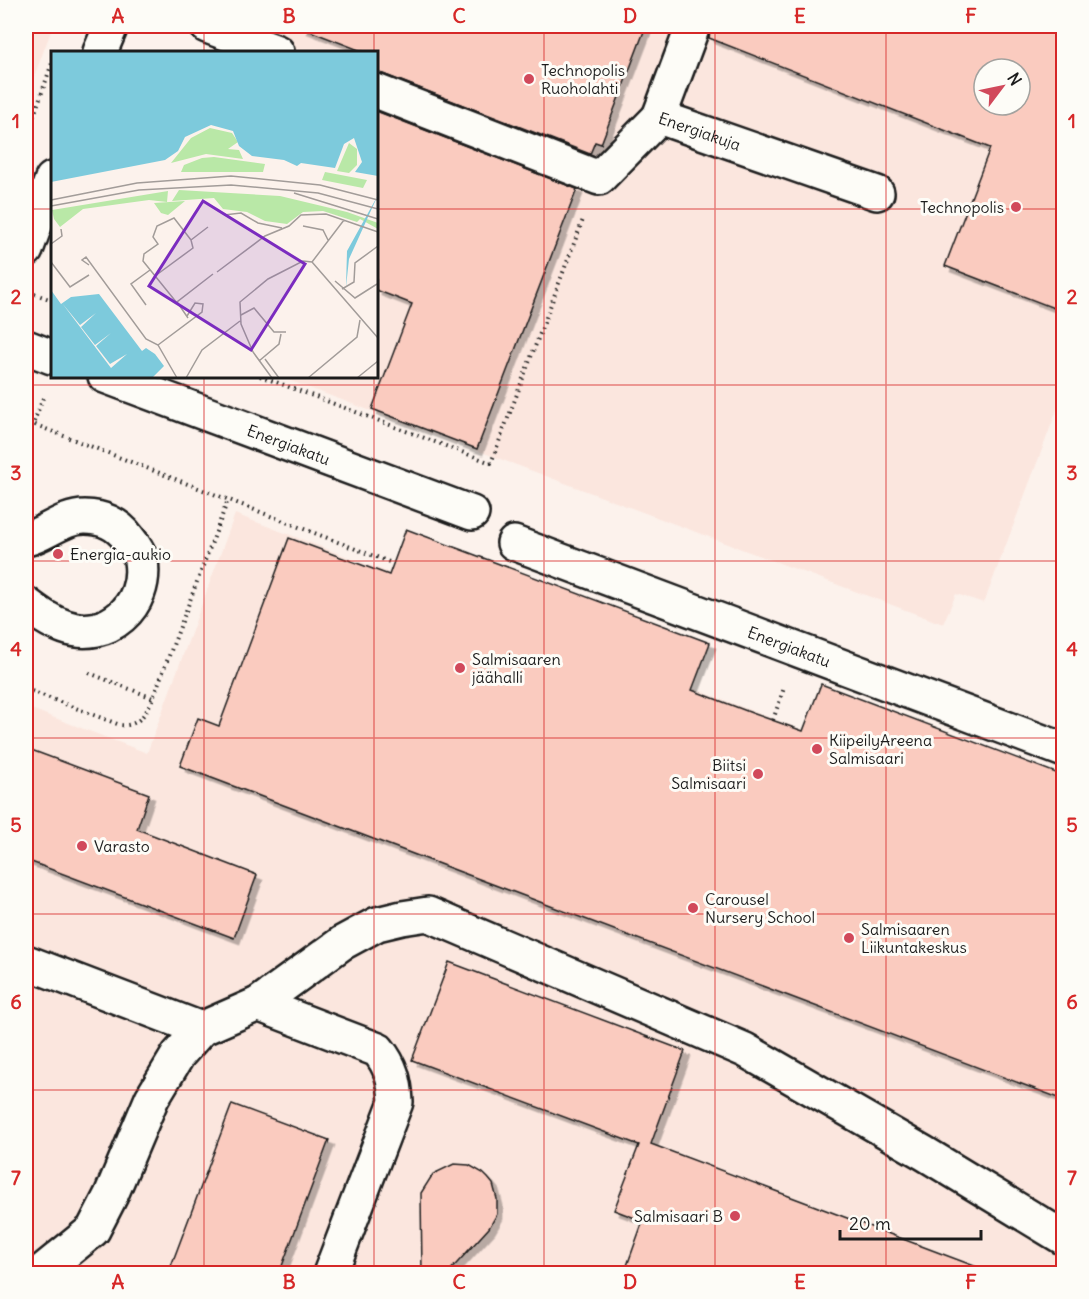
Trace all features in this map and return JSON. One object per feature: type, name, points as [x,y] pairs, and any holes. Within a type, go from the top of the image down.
[{"type":"street","points":[[100,51],[111,26]]},
{"type":"street","points":[[207,26],[274,51]]},
{"type":"street","points":[[659,117],[693,26]]},
{"type":"street","points":[[378,92],[599,178]]},
{"type":"street","name":"Energiakuja","points":[[599,178],[659,117],[877,194]]},
{"type":"street","points":[[26,250],[51,182]]},
{"type":"street","points":[[26,347],[51,357]]},
{"type":"street","name":"Energiakatu","points":[[110,378],[472,513]]},
{"type":"street","points":[[26,539],[65,521],[83,517],[104,520],[122,530],[132,543],[141,559],[142,577],[139,594],[129,610],[116,622],[102,629],[83,631],[67,628],[51,622],[26,604]]},
{"type":"street","name":"Energiakatu","points":[[514,543],[1064,750]]},
{"type":"street","points":[[39,1274],[93,1230],[111,1195],[152,1098],[178,1055],[201,1029],[258,1004],[342,943],[377,924],[428,915],[745,1050],[924,1152],[1064,1238]]},
{"type":"street","points":[[26,962],[201,1029]]},
{"type":"street","points":[[258,1004],[378,1050],[389,1063],[395,1082],[396,1102],[330,1274]]},
{"type":"path","points":[[26,139],[51,66]]},
{"type":"path","points":[[265,378],[491,463],[599,178]]},
{"type":"path","points":[[26,291],[51,300]]},
{"type":"path","points":[[26,442],[45,394]]},
{"type":"path","points":[[33,424],[392,563]]},
{"type":"path","points":[[87,672],[153,698]]},
{"type":"shaded area","points":[[26,26],[53,26],[26,98]]},
{"type":"shaded area","points":[[221,26],[1063,26],[1063,394],[984,603],[956,594],[943,624],[283,378],[378,378],[378,51],[211,51]]},
{"type":"shaded area","points":[[235,514],[1063,829],[1063,1273],[26,1273],[26,707],[147,753]]},
{"type":"building","name":"Technopolis Ruoholahti","points":[[302,26],[646,26],[601,144],[595,142],[590,154],[378,73],[378,51],[361,51],[302,28]]},
{"type":"building","name":"Technopolis","points":[[711,26],[1064,26],[1064,312],[945,266],[990,148],[709,38]]},
{"type":"building","points":[[378,112],[577,189],[477,449],[372,409],[412,304],[378,291]]},
{"type":"building","name":"Salmisaaren Liikuntakeskus","points":[[406,529],[710,643],[692,690],[752,713],[803,731],[821,684],[1064,776],[1064,1100],[180,766],[198,718],[219,726],[289,538],[389,575]]},
{"type":"building","points":[[26,748],[149,794],[137,829],[257,875],[234,938],[26,860]]},
{"type":"building","points":[[449,962],[685,1051],[651,1144],[985,1270],[984,1274],[624,1274],[643,1221],[614,1210],[639,1145],[412,1060]]},
{"type":"building","points":[[232,1104],[329,1140],[279,1274],[168,1274]]},
{"type":"building","points":[[454,1164],[469,1165],[488,1178],[493,1184],[497,1199],[497,1214],[489,1228],[447,1274],[422,1274],[421,1193],[433,1174]]},
{"type":"place","name":"Technopolis Ruoholahti","points":[[529,79]]},
{"type":"place","name":"Technopolis","points":[[1016,207]]},
{"type":"place","name":"Energia-aukio","points":[[58,554]]},
{"type":"place","name":"Salmisaaren jäähalli","points":[[460,668]]},
{"type":"place","name":"KiipeilyAreena Salmisaari","points":[[817,749]]},
{"type":"place","name":"Biitsi Salmisaari","points":[[758,774]]},
{"type":"place","name":"Varasto","points":[[82,846]]},
{"type":"place","name":"Carousel Nursery School","points":[[693,908]]},
{"type":"place","name":"Salmisaaren Liikuntakeskus","points":[[849,938]]},
{"type":"place","name":"Salmisaari B","points":[[735,1216]]}]
